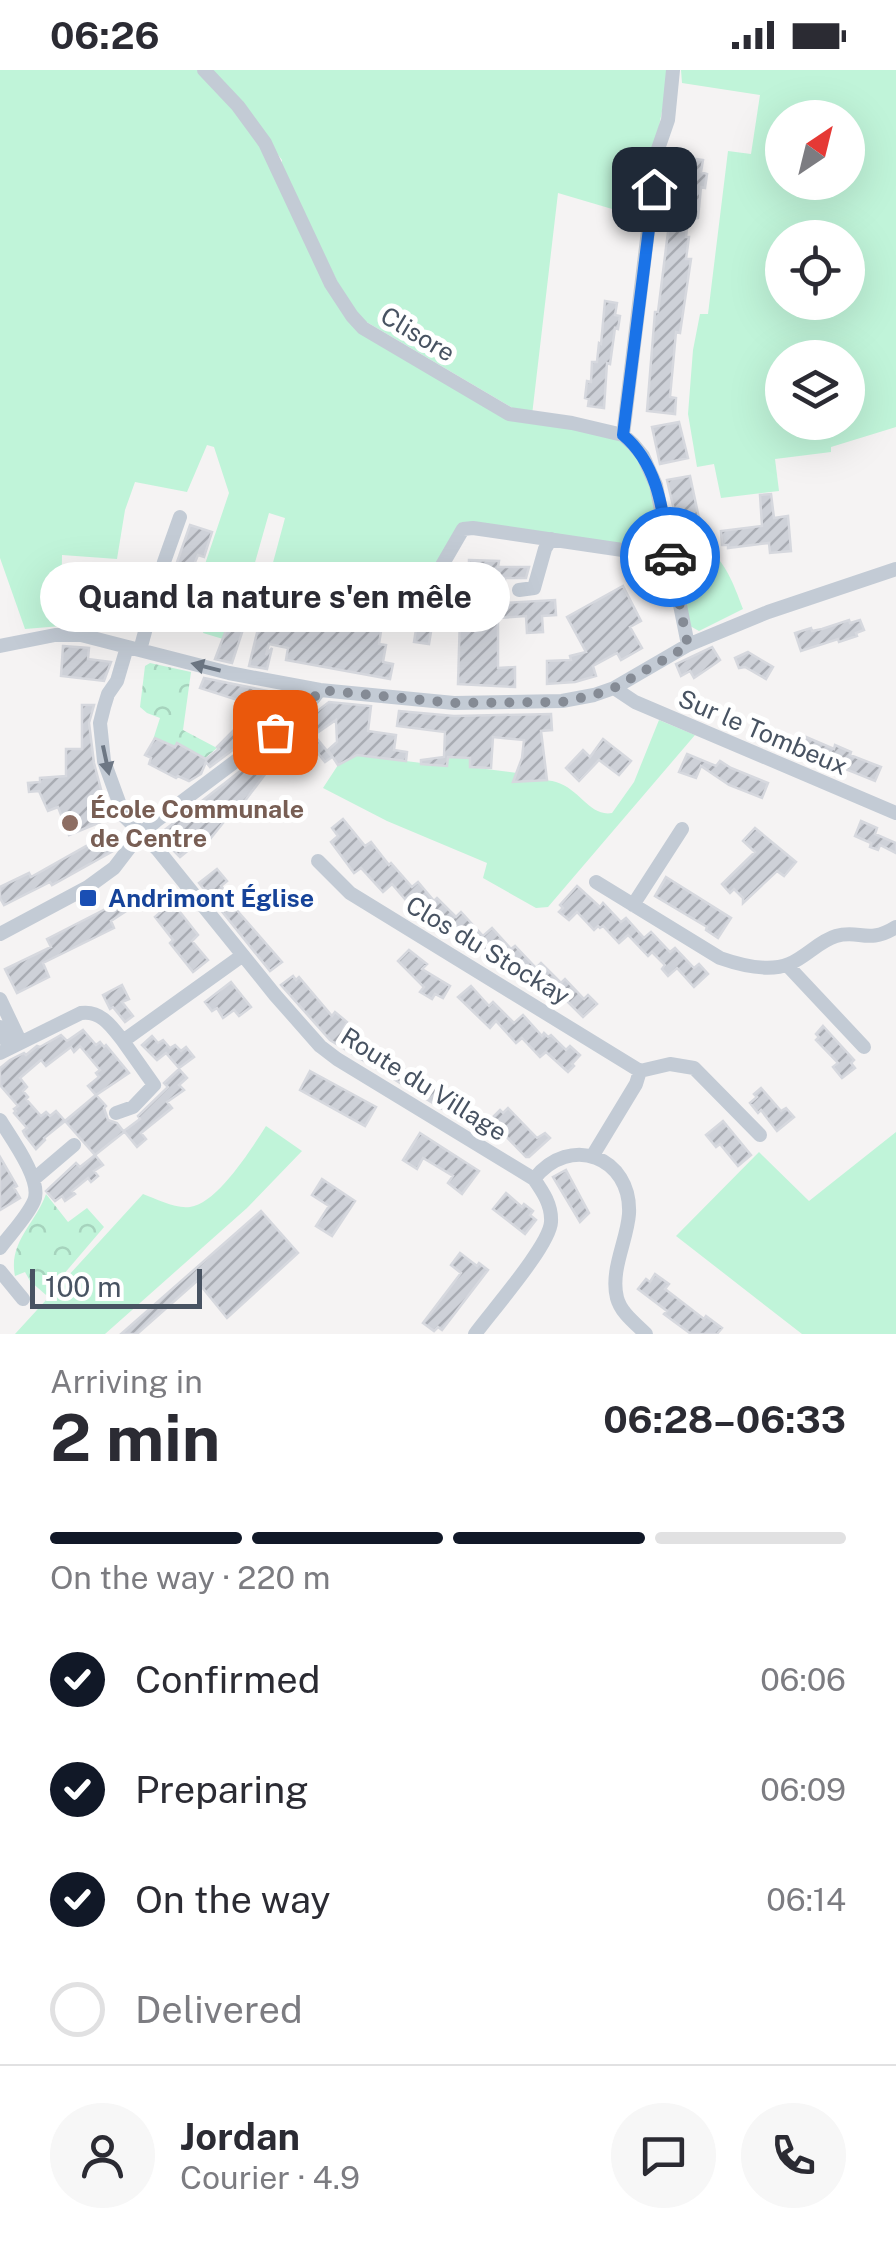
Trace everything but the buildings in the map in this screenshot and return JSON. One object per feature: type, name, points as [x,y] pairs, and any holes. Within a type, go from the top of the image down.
[{"type":"street","name":"Clisore","points":[[204,70],[266,143],[331,284],[363,328],[510,414],[623,435]]},
{"type":"street","points":[[673,70],[668,120],[658,150],[623,435],[643,456],[656,485],[688,646]]},
{"type":"street","name":"Route du Village","points":[[180,517],[134,649],[108,694],[100,723],[104,761],[124,816],[158,850],[320,1046],[534,1179]]},
{"type":"street","points":[[436,597],[430,586],[462,529],[670,557]]},
{"type":"street","points":[[520,590],[534,588],[550,539]]},
{"type":"street","points":[[0,646],[54,635],[81,636],[230,673],[320,690],[454,703],[562,702],[614,688],[688,646],[768,612],[896,569]]},
{"type":"street","name":"Sur le Tombeux","points":[[614,688],[635,702],[896,812]]},
{"type":"street","points":[[0,934],[88,887],[114,868],[140,834],[305,709],[320,690]]},
{"type":"street","points":[[633,904],[682,829]]},
{"type":"street","name":"Clos du Stockay","points":[[318,860],[350,893],[640,1071]]},
{"type":"street","points":[[596,882],[720,958],[740,965],[787,965],[834,937],[877,937],[896,927]]},
{"type":"street","points":[[123,1042],[243,956]]},
{"type":"street","points":[[787,965],[864,1047]]},
{"type":"street","points":[[0,1000],[10,1047]]},
{"type":"street","points":[[10,1047],[81,1012],[99,1015],[154,1085],[133,1107],[116,1112]]},
{"type":"street","points":[[0,1027],[10,1047]]},
{"type":"street","points":[[593,1155],[640,1071],[670,1064],[694,1068],[760,1135]]},
{"type":"street","points":[[0,1120],[34,1179],[37,1192],[34,1202],[0,1248]]},
{"type":"street","points":[[34,1179],[74,1146]]},
{"type":"street","points":[[475,1334],[543,1245],[552,1225],[548,1200],[534,1179],[554,1159],[574,1154],[593,1155],[616,1171],[626,1190],[629,1212],[615,1278],[616,1297],[622,1310],[646,1334]]},
{"type":"street","points":[[0,1271],[23,1299]]},
{"type":"green space","points":[[0,70],[197,70],[253,132],[355,328],[501,416],[613,436],[627,446],[652,486],[664,552],[462,522],[427,580],[347,567],[341,604],[298,595],[300,583],[279,577],[271,570],[285,518],[269,513],[254,566],[250,565],[237,610],[223,639],[203,633],[208,614],[174,602],[184,573],[201,576],[229,493],[214,447],[207,445],[187,492],[135,482],[125,510],[117,559],[62,555],[61,626],[25,629],[0,558]]},
{"type":"green space","points":[[207,70],[668,70],[646,219],[558,193],[532,415],[516,410],[353,314],[281,166],[282,160],[233,96]]},
{"type":"green space","points":[[681,70],[896,70],[896,427],[865,437],[865,340],[765,340],[765,440],[854,440],[831,447],[831,452],[775,459],[779,491],[721,498],[714,464],[697,467],[688,414],[693,350],[700,314],[708,314],[728,151],[751,154],[760,95],[682,83]]},
{"type":"green space","points":[[704,544],[728,573],[743,609],[699,631],[690,626],[679,568],[684,557]]},
{"type":"green space","points":[[150,663],[191,672],[183,730],[217,748],[205,758],[177,743],[175,747],[160,740],[157,745],[152,743],[160,718],[140,707],[145,666]]},
{"type":"green space","points":[[659,720],[695,735],[548,907],[536,908],[483,878],[487,863],[387,821],[323,788],[338,765],[357,755],[446,766],[448,757],[470,758],[470,767],[517,773],[514,782],[556,782],[597,811],[612,813],[634,782]]},
{"type":"green space","points":[[266,1126],[302,1151],[247,1208],[105,1334],[15,1334],[143,1194],[178,1207],[200,1204],[233,1174]]},
{"type":"green space","points":[[896,1132],[896,1334],[802,1334],[676,1236],[759,1152],[809,1201]]},
{"type":"green space","points":[[46,1194],[68,1222],[87,1208],[104,1227],[46,1295],[25,1272],[15,1276],[14,1264],[19,1243]]},
{"type":"way so far","points":[[275,732],[305,709],[320,690],[454,703],[562,702],[614,688],[688,646],[670,557]]},
{"type":"place","name":"Quand la nature s'en mêle","points":[[275,732]]},
{"type":"place","name":"École Communale de Centre","points":[[70,823]]},
{"type":"place","name":"Andrimont Église","points":[[88,898]]},
{"type":"route","points":[[654,189],[623,435],[643,456],[656,485],[670,557]]}]
